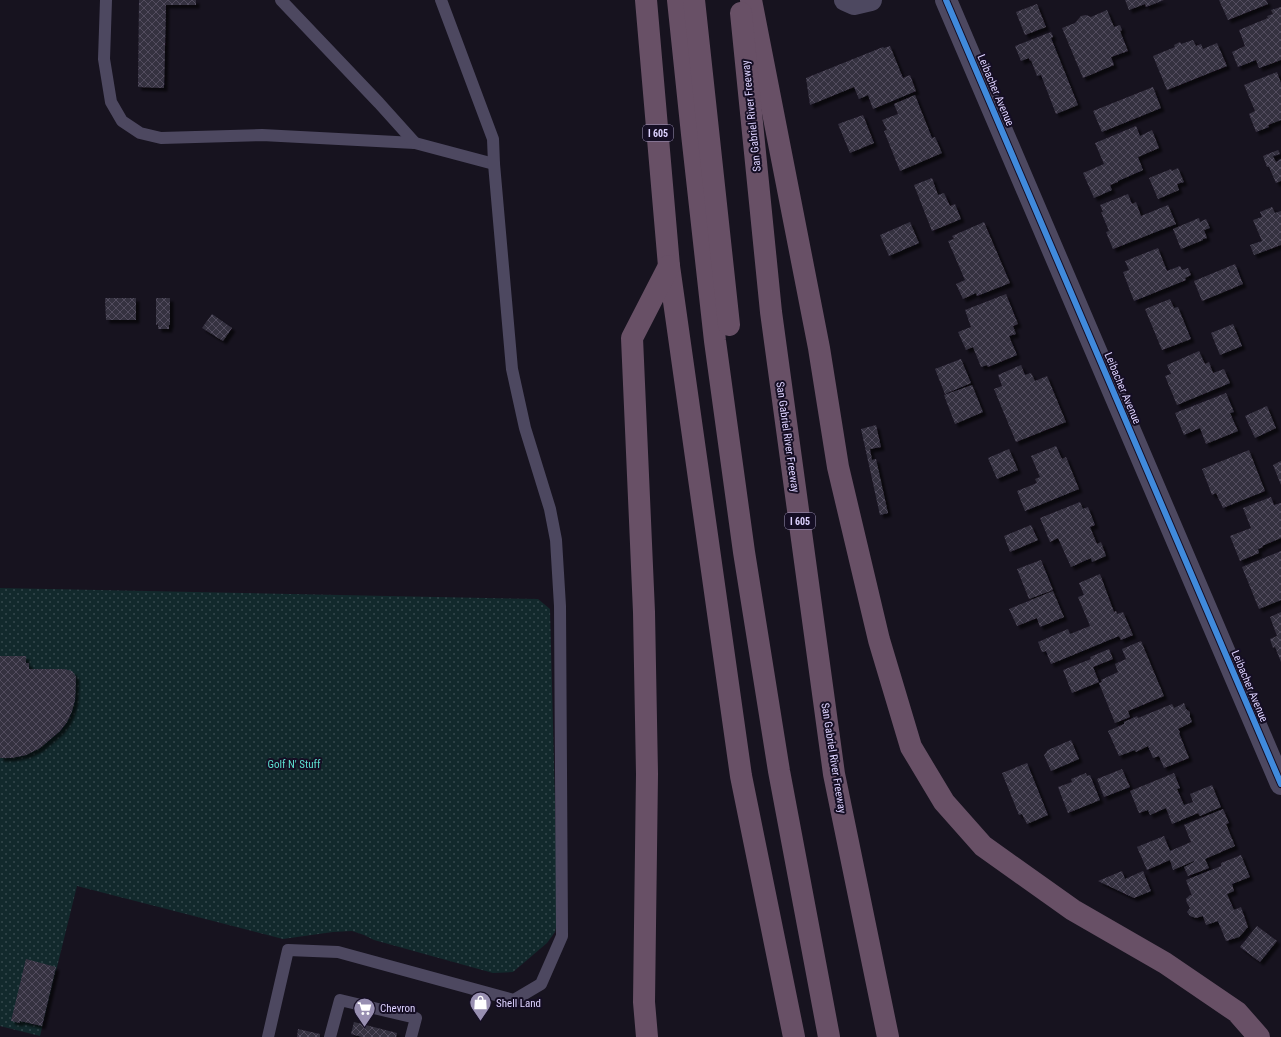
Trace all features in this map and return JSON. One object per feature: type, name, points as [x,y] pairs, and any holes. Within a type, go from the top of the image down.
[{"type":"highway","name":"I 605","points":[[646,0],[669,266],[741,776],[794,1037]]},
{"type":"highway","points":[[678,0],[715,341],[744,552],[779,771],[829,1037]]},
{"type":"highway","points":[[694,0],[730,343],[761,567],[801,816],[843,1037]]},
{"type":"highway","name":"San Gabriel River Freeway","points":[[740,0],[771,312],[834,774],[888,1037]]},
{"type":"highway","points":[[751,0],[818,348],[838,467],[879,640],[911,747],[944,802],[983,846],[1073,910],[1165,963],[1237,1012],[1260,1037]]},
{"type":"highway","points":[[647,1037],[644,1002],[646,774],[644,612],[632,338],[669,266]]},
{"type":"street","points":[[845,0],[854,4],[871,0]]},
{"type":"street","name":"Leibacher Avenue","points":[[946,0],[1281,784]]},
{"type":"lane","points":[[106,0],[104,59],[111,102],[122,121],[140,133],[161,138],[262,135],[415,143],[494,164]]},
{"type":"lane","points":[[280,0],[379,103],[415,143]]},
{"type":"lane","points":[[268,1037],[288,950],[338,952],[514,1000],[541,984],[562,936],[560,606],[556,540],[550,509],[525,428],[512,369],[493,139],[441,0]]},
{"type":"lane","points":[[330,1037],[340,1000],[416,1018],[411,1037]]},
{"type":"green space","name":"Golf N' Stuff","points":[[0,588],[538,599],[550,609],[558,919],[555,932],[547,943],[513,972],[493,973],[374,940],[352,931],[283,939],[77,886],[40,1036],[0,1026]]},
{"type":"building","points":[[139,0],[196,0],[196,5],[166,5],[164,88],[138,87]]},
{"type":"building","points":[[1125,0],[1164,0],[1146,7],[1145,4],[1129,10]]},
{"type":"building","points":[[1219,0],[1266,0],[1268,4],[1228,20]]},
{"type":"building","points":[[1037,4],[1046,27],[1025,35],[1016,12]]},
{"type":"building","points":[[1281,7],[1281,60],[1259,68],[1256,60],[1238,67],[1232,52],[1245,46],[1239,30],[1268,18],[1267,16],[1273,14],[1271,10]]},
{"type":"building","points":[[1107,10],[1114,27],[1120,25],[1122,30],[1120,31],[1128,51],[1111,57],[1114,65],[1083,78],[1062,28],[1075,23],[1081,16],[1086,15],[1091,17]]},
{"type":"building","points":[[1051,32],[1053,37],[1051,38],[1078,105],[1056,114],[1041,75],[1037,76],[1029,58],[1021,61],[1015,46]]},
{"type":"building","points":[[1193,40],[1196,46],[1201,44],[1203,49],[1217,43],[1227,66],[1167,90],[1153,56],[1175,47],[1174,45],[1180,42],[1181,44]]},
{"type":"building","points":[[890,46],[903,78],[910,75],[916,91],[873,109],[868,95],[859,99],[854,87],[810,105],[806,78],[883,47]]},
{"type":"building","points":[[1277,72],[1281,83],[1281,120],[1256,132],[1249,114],[1255,111],[1244,85]]},
{"type":"building","points":[[1153,87],[1161,108],[1102,132],[1093,111]]},
{"type":"building","points":[[915,95],[932,138],[935,137],[942,153],[900,171],[884,131],[887,130],[882,120],[898,114],[894,104]]},
{"type":"building","points":[[863,115],[874,143],[850,153],[838,124]]},
{"type":"building","points":[[1136,126],[1140,136],[1152,130],[1159,148],[1138,157],[1143,170],[1110,185],[1112,190],[1094,198],[1083,173],[1104,164],[1095,143]]},
{"type":"building","points":[[1278,150],[1280,154],[1273,156],[1276,162],[1281,159],[1281,181],[1276,183],[1263,156]]},
{"type":"building","points":[[1178,168],[1184,182],[1177,184],[1179,190],[1158,199],[1149,178],[1171,169],[1172,171]]},
{"type":"building","points":[[932,178],[938,195],[944,193],[950,206],[955,204],[961,219],[932,231],[914,185]]},
{"type":"building","points":[[1128,194],[1132,204],[1136,202],[1141,216],[1168,205],[1176,224],[1113,249],[1106,232],[1109,231],[1101,212],[1103,212],[1100,205]]},
{"type":"building","points":[[1272,207],[1275,213],[1281,211],[1281,245],[1254,255],[1250,245],[1262,241],[1253,220],[1262,217],[1260,212]]},
{"type":"building","points":[[1199,218],[1200,222],[1206,219],[1210,228],[1204,230],[1207,238],[1181,249],[1173,229]]},
{"type":"building","points":[[910,222],[919,243],[889,256],[880,235]]},
{"type":"building","points":[[984,222],[1010,283],[977,296],[976,293],[963,299],[956,284],[965,280],[948,241],[954,239],[952,236]]},
{"type":"building","points":[[1158,248],[1167,271],[1180,266],[1182,270],[1188,268],[1191,275],[1185,278],[1186,280],[1134,301],[1123,272],[1129,270],[1125,261]]},
{"type":"building","points":[[1235,264],[1243,284],[1202,301],[1194,281]]},
{"type":"building","points":[[1006,294],[1018,324],[1013,326],[1016,334],[1009,336],[1017,355],[988,367],[987,365],[981,367],[973,347],[966,350],[958,332],[971,327],[965,310]]},
{"type":"building","points":[[105,298],[136,298],[136,320],[106,320]]},
{"type":"building","points":[[156,298],[170,298],[169,329],[158,329],[158,324],[156,325]]},
{"type":"building","points":[[1170,299],[1174,308],[1178,307],[1191,339],[1162,350],[1145,309]]},
{"type":"building","points":[[212,314],[232,328],[223,341],[202,328]]},
{"type":"building","points":[[1233,324],[1242,346],[1220,355],[1211,333]]},
{"type":"building","points":[[1199,351],[1205,364],[1209,362],[1213,373],[1224,369],[1230,383],[1177,405],[1165,376],[1171,374],[1167,365]]},
{"type":"building","points":[[961,359],[971,383],[945,394],[935,369]]},
{"type":"building","points":[[1021,365],[1025,375],[1031,373],[1035,381],[1047,376],[1066,422],[1016,442],[994,389],[1002,386],[998,375]]},
{"type":"building","points":[[972,385],[983,412],[955,424],[944,395]]},
{"type":"building","points":[[1226,393],[1234,412],[1230,413],[1238,431],[1206,444],[1200,428],[1184,435],[1175,413]]},
{"type":"building","points":[[1267,406],[1276,428],[1255,438],[1245,416]]},
{"type":"building","points":[[876,425],[881,447],[870,449],[872,460],[876,459],[888,513],[880,515],[861,429]]},
{"type":"building","points":[[1056,446],[1062,459],[1066,457],[1079,489],[1025,511],[1017,491],[1037,483],[1035,479],[1040,477],[1031,456]]},
{"type":"building","points":[[1009,449],[1018,470],[997,479],[988,458]]},
{"type":"building","points":[[1249,450],[1265,491],[1223,508],[1216,493],[1212,495],[1202,469]]},
{"type":"building","points":[[1281,461],[1281,485],[1273,465]]},
{"type":"building","points":[[1271,497],[1274,505],[1281,503],[1281,538],[1262,546],[1263,547],[1258,549],[1259,553],[1240,561],[1230,536],[1251,528],[1243,508]]},
{"type":"building","points":[[1080,502],[1083,509],[1088,507],[1095,525],[1090,527],[1097,544],[1101,542],[1106,556],[1092,562],[1091,558],[1071,567],[1058,538],[1050,542],[1040,518]]},
{"type":"building","points":[[1031,525],[1038,540],[1010,552],[1004,536]]},
{"type":"building","points":[[1281,551],[1281,600],[1259,609],[1242,567]]},
{"type":"building","points":[[1041,560],[1053,590],[1029,599],[1017,569]]},
{"type":"building","points":[[1100,574],[1114,612],[1116,611],[1117,614],[1123,612],[1133,635],[1121,640],[1119,636],[1051,664],[1046,651],[1042,652],[1038,642],[1068,629],[1070,634],[1090,626],[1078,597],[1084,595],[1079,583]]},
{"type":"building","points":[[1053,591],[1064,617],[1040,627],[1037,618],[1017,626],[1009,609]]},
{"type":"building","points":[[1281,612],[1281,662],[1270,639],[1277,636],[1270,617]]},
{"type":"building","points":[[1141,641],[1164,696],[1128,711],[1130,717],[1115,723],[1099,683],[1102,682],[1101,680],[1118,672],[1115,664],[1126,659],[1122,649]]},
{"type":"building","points":[[1109,649],[1113,659],[1093,667],[1099,682],[1072,693],[1063,670],[1091,659],[1090,657]]},
{"type":"building","points":[[0,656],[26,656],[26,663],[29,663],[29,669],[64,669],[72,671],[76,677],[75,700],[72,711],[67,722],[60,731],[40,748],[26,755],[11,758],[0,758]]},
{"type":"building","points":[[1184,703],[1186,709],[1190,712],[1192,722],[1178,729],[1189,758],[1164,768],[1159,756],[1153,758],[1148,746],[1136,752],[1135,750],[1119,756],[1108,731],[1137,716],[1138,718],[1172,704],[1174,708]]},
{"type":"building","points":[[1071,740],[1079,759],[1051,771],[1044,755],[1048,750]]},
{"type":"building","points":[[1027,763],[1048,815],[1027,824],[1022,814],[1019,815],[1002,773]]},
{"type":"building","points":[[1122,769],[1130,787],[1104,797],[1097,779]]},
{"type":"building","points":[[1086,773],[1087,776],[1090,775],[1100,800],[1068,813],[1058,787],[1072,782],[1071,779]]},
{"type":"building","points":[[1174,773],[1180,788],[1177,789],[1184,805],[1193,802],[1190,794],[1212,785],[1221,807],[1200,816],[1198,813],[1172,824],[1166,808],[1150,815],[1148,810],[1139,813],[1130,791]]},
{"type":"building","points":[[1223,809],[1229,823],[1226,824],[1235,846],[1205,859],[1209,868],[1188,876],[1184,867],[1194,861],[1173,870],[1170,860],[1147,870],[1137,847],[1164,836],[1170,851],[1191,842],[1184,825]]},
{"type":"building","points":[[1241,855],[1250,877],[1232,884],[1234,891],[1227,894],[1234,910],[1241,907],[1248,927],[1239,937],[1226,941],[1218,921],[1206,925],[1203,916],[1196,918],[1190,916],[1187,912],[1190,908],[1186,899],[1190,895],[1192,896],[1186,880],[1221,866],[1221,863]]},
{"type":"building","points":[[1122,871],[1125,879],[1143,871],[1151,891],[1134,898],[1098,881]]},
{"type":"building","points":[[1257,926],[1277,941],[1260,962],[1240,947]]},
{"type":"building","points":[[26,959],[56,967],[42,1026],[20,1021],[20,1023],[11,1021]]},
{"type":"building","name":"Chevron","points":[[354,1022],[397,1033],[396,1037],[362,1037],[351,1034]]},
{"type":"building","points":[[298,1029],[320,1034],[320,1037],[297,1037]]},
{"type":"cycle path","points":[[946,0],[1281,784]]},
{"type":"place","name":"Shell Land","points":[[480,1022]]},
{"type":"place","name":"Chevron","points":[[364,1028]]}]
